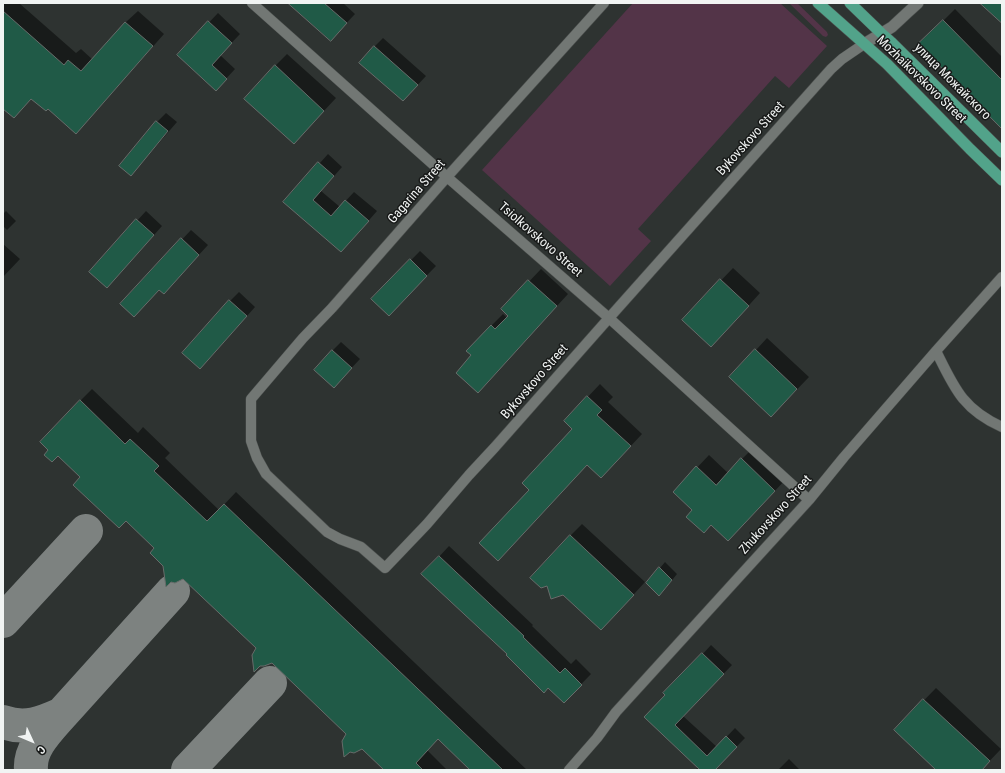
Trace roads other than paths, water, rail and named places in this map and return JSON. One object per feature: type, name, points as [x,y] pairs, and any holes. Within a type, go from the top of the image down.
[{"type":"main road","name":"Mozhaikovskovo Street","points":[[818,3],[887,64],[1002,180]]},
{"type":"main road","name":"Mozhaikovskovo Street","points":[[850,3],[881,33]]},
{"type":"main road","name":"улица Можайского","points":[[881,33],[892,42],[1002,152]]},
{"type":"street","name":"Tsiolkovskovo Street","points":[[252,3],[447,177],[609,318],[809,500]]},
{"type":"street","name":"Gagarina Street","points":[[251,399],[303,338],[332,308],[447,177],[604,3]]},
{"type":"street","points":[[864,44],[892,27],[918,3]]},
{"type":"street","name":"Bykovskovo Street","points":[[251,399],[250,441],[266,474],[328,532],[340,539],[361,547],[385,568],[427,524],[469,475],[495,448],[831,69],[842,59],[864,44]]},
{"type":"street","name":"Zhukovskovo Street","points":[[569,770],[597,738],[616,712],[809,500],[844,457],[1002,277]]},
{"type":"street","points":[[936,351],[953,386],[963,399],[974,410],[991,422],[1002,427]]}]
